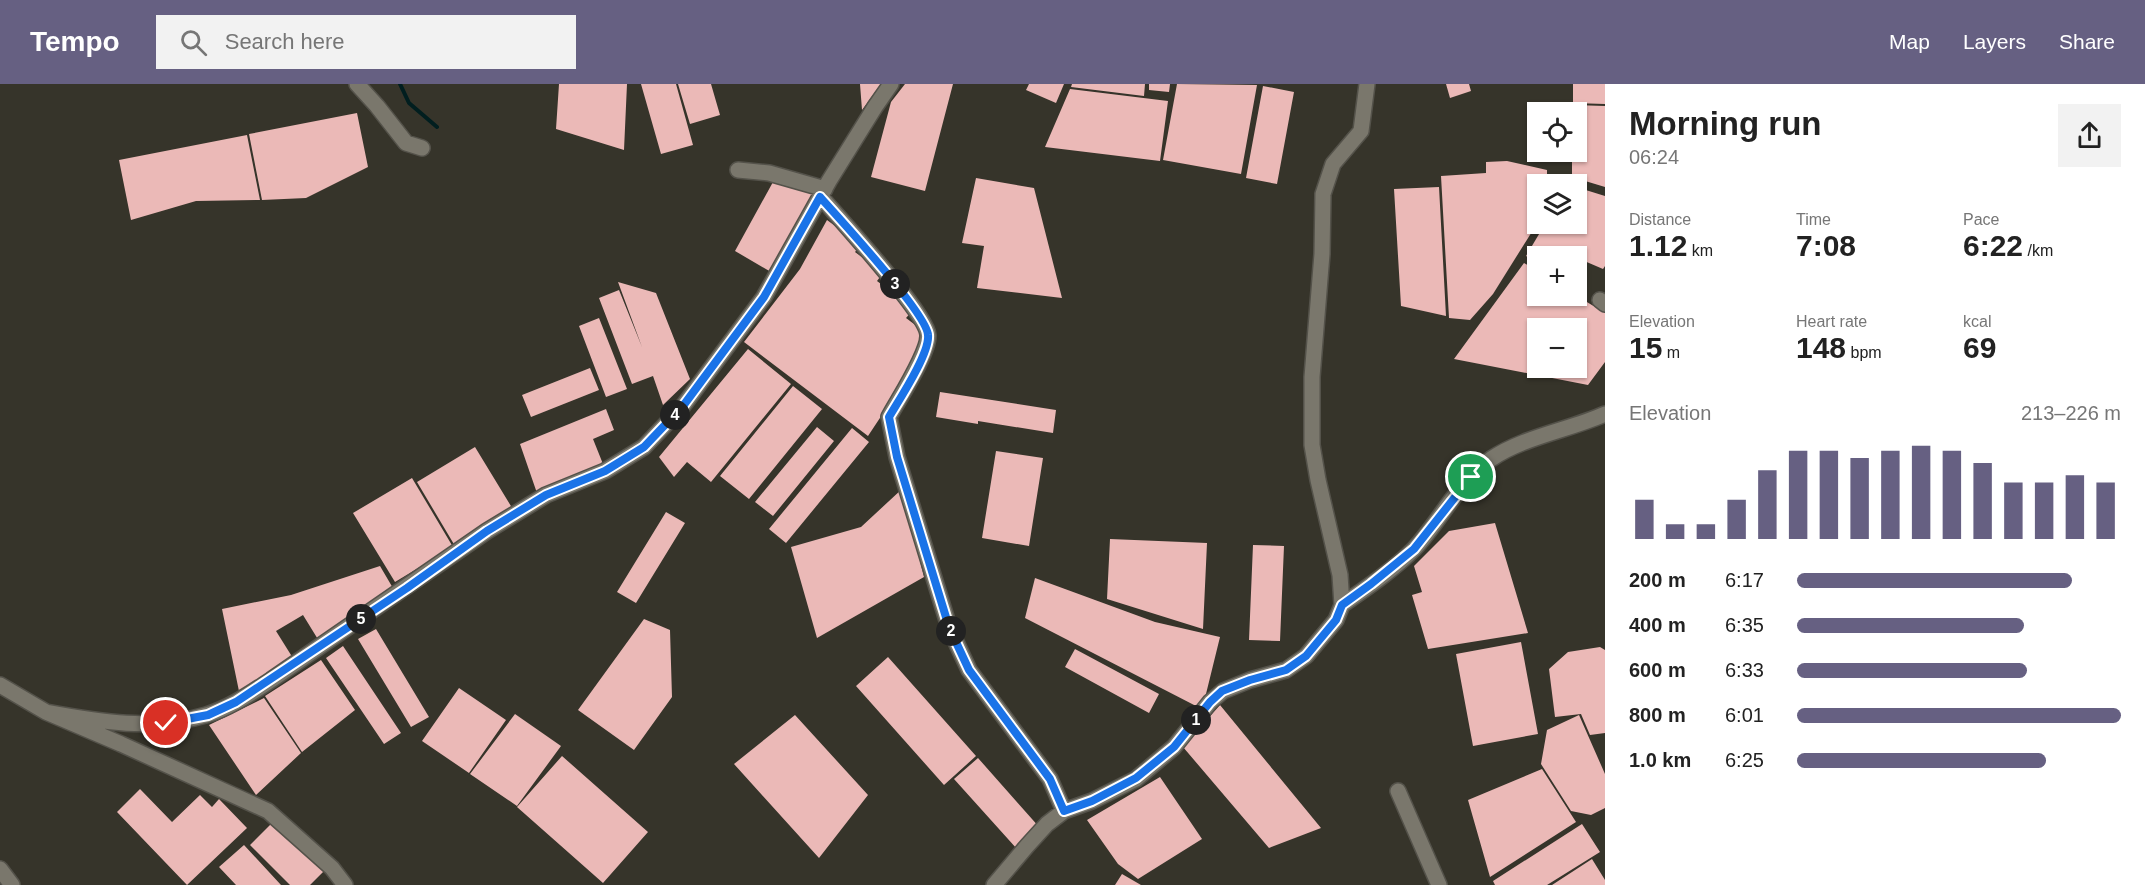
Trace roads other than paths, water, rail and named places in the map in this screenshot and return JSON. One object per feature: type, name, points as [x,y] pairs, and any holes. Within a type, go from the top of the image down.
[{"type":"street","points":[[357,84],[406,143],[422,148]]},
{"type":"street","points":[[46,712],[115,723],[145,724],[166,723],[208,715],[236,702],[398,594],[487,531],[546,495],[605,471],[644,447],[683,406],[764,297],[823,193],[891,84]]},
{"type":"street","points":[[994,885],[1047,824],[1064,811],[1092,801],[1136,778],[1174,747],[1210,702],[1222,691],[1286,670],[1306,656],[1336,620],[1342,605],[1340,575],[1312,445],[1312,377],[1322,254],[1323,194],[1333,164],[1360,131],[1367,84]]},
{"type":"street","points":[[738,170],[769,173],[823,193],[918,313],[926,327],[929,336],[921,360],[889,417],[897,457],[949,627],[969,670],[1050,779],[1064,811]]},
{"type":"street","points":[[1342,605],[1414,549],[1471,477],[1488,460],[1506,450],[1605,414]]},
{"type":"street","points":[[0,685],[46,712],[268,811],[332,868],[345,885]]},
{"type":"street","points":[[134,750],[145,724]]},
{"type":"street","points":[[1398,791],[1439,885]]},
{"type":"street","points":[[0,869],[12,885]]},
{"type":"waterway","points":[[400,84],[409,103],[437,127]]}]
